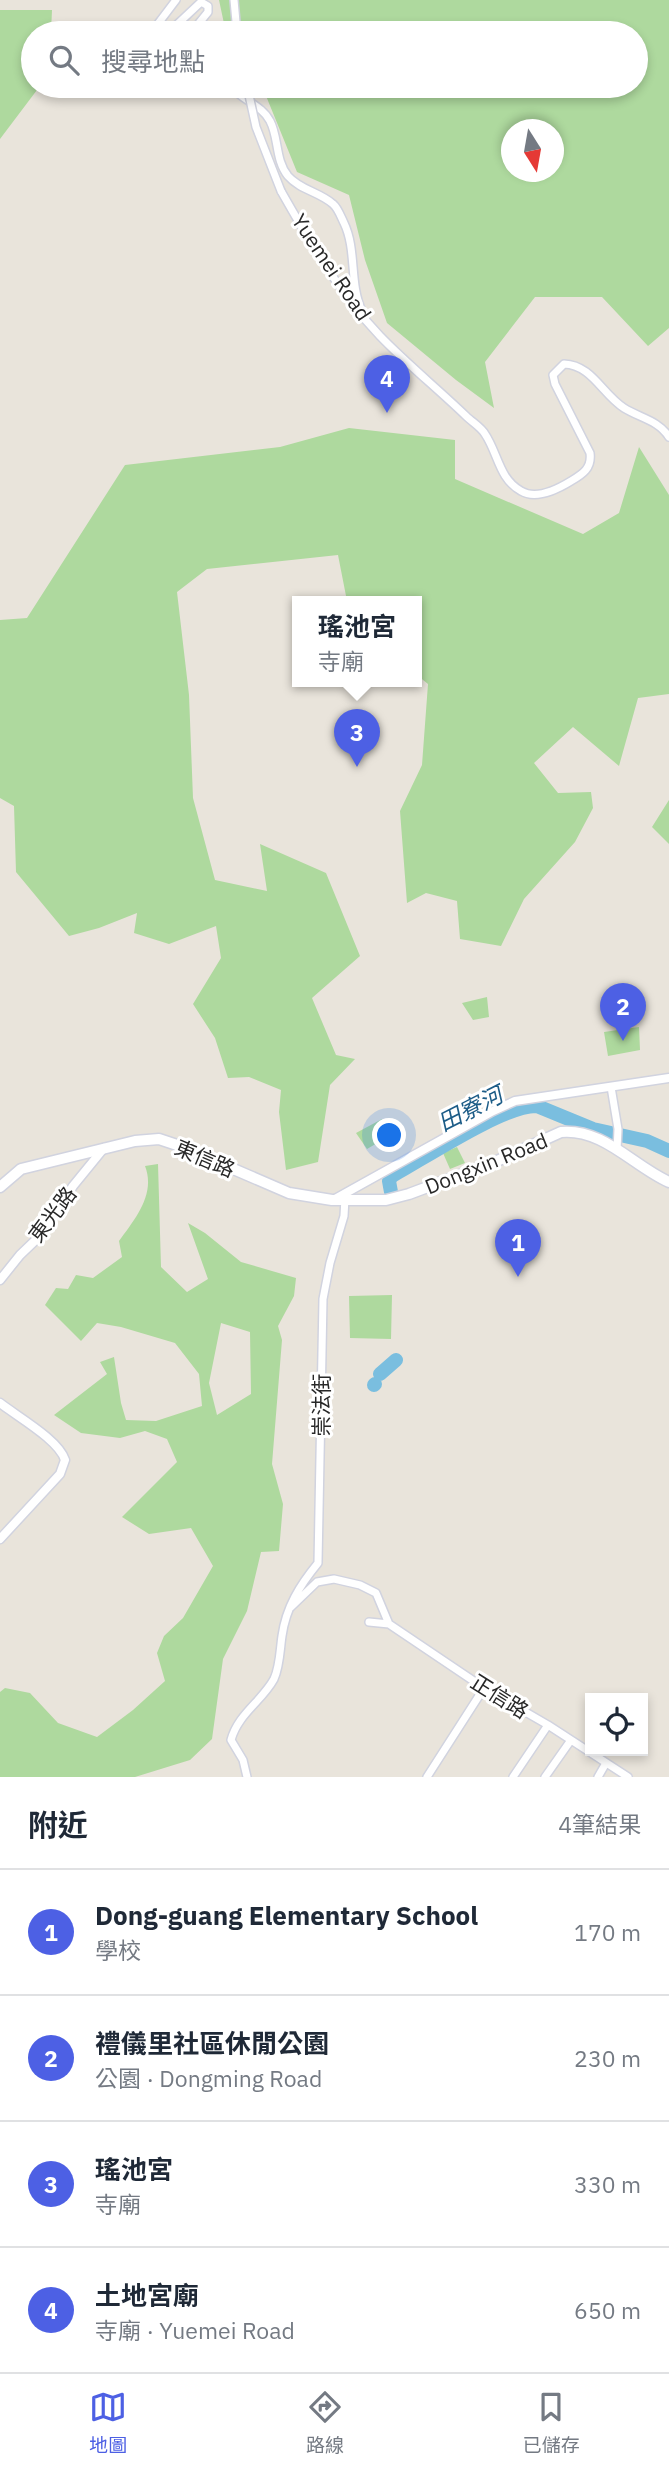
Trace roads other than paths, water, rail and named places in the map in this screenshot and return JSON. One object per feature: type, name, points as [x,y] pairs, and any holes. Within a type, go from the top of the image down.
[{"type":"main road","name":"Dongxin Road","points":[[332,1200],[345,1197],[386,1200],[409,1194],[497,1161],[561,1132],[585,1133],[618,1146],[669,1182]]},
{"type":"main road","name":"東信路","points":[[0,1187],[21,1169],[135,1141],[159,1139],[289,1193],[332,1200]]},
{"type":"street","points":[[159,21],[176,0]]},
{"type":"street","points":[[234,0],[236,21]]},
{"type":"street","points":[[181,21],[201,2],[208,6],[208,12],[201,21]]},
{"type":"street","points":[[242,98],[270,119],[276,151],[286,174],[295,183],[334,205],[345,225],[351,245],[358,303],[367,321]]},
{"type":"street","name":"Yuemei Road","points":[[250,98],[256,127],[281,191],[332,276],[367,321],[485,432],[503,472],[522,492],[534,495],[548,492],[588,470],[591,461],[590,453],[555,384],[553,374],[564,364],[583,368],[623,408],[663,428],[669,437]]},
{"type":"street","points":[[345,1197],[493,1111],[515,1101],[669,1078]]},
{"type":"street","points":[[611,1087],[618,1146]]},
{"type":"street","name":"東光路","points":[[0,1280],[20,1255],[43,1233],[73,1186],[104,1148]]},
{"type":"street","name":"崇法街","points":[[247,1777],[243,1760],[230,1740],[233,1729],[255,1700],[269,1688],[276,1674],[288,1610],[299,1586],[318,1563],[323,1299],[344,1216],[345,1197]]},
{"type":"street","points":[[0,1403],[62,1451],[65,1460],[60,1474],[0,1539]]},
{"type":"street","points":[[288,1610],[317,1582],[334,1579],[360,1585],[376,1594],[389,1624]]},
{"type":"street","name":"正信路","points":[[369,1622],[389,1624],[484,1688],[548,1725],[628,1777]]},
{"type":"street","points":[[427,1777],[484,1688]]},
{"type":"street","points":[[513,1777],[548,1725]]},
{"type":"street","points":[[545,1777],[570,1740]]},
{"type":"street","points":[[598,1777],[606,1763]]},
{"type":"waterway","name":"田寮河","points":[[391,1192],[389,1181],[392,1176],[485,1123],[523,1108],[537,1106],[593,1129],[647,1141],[669,1151]]},
{"type":"waterway","name":"田寮河","points":[[380,1374],[396,1360]]},
{"type":"place","name":"土地宮廟","points":[[387,413]]},
{"type":"place","name":"瑤池宮","points":[[357,767]]},
{"type":"place","name":"禮儀里社區休閒公園","points":[[623,1041]]},
{"type":"place","name":"Dong-guang Elementary School","points":[[518,1277]]}]
